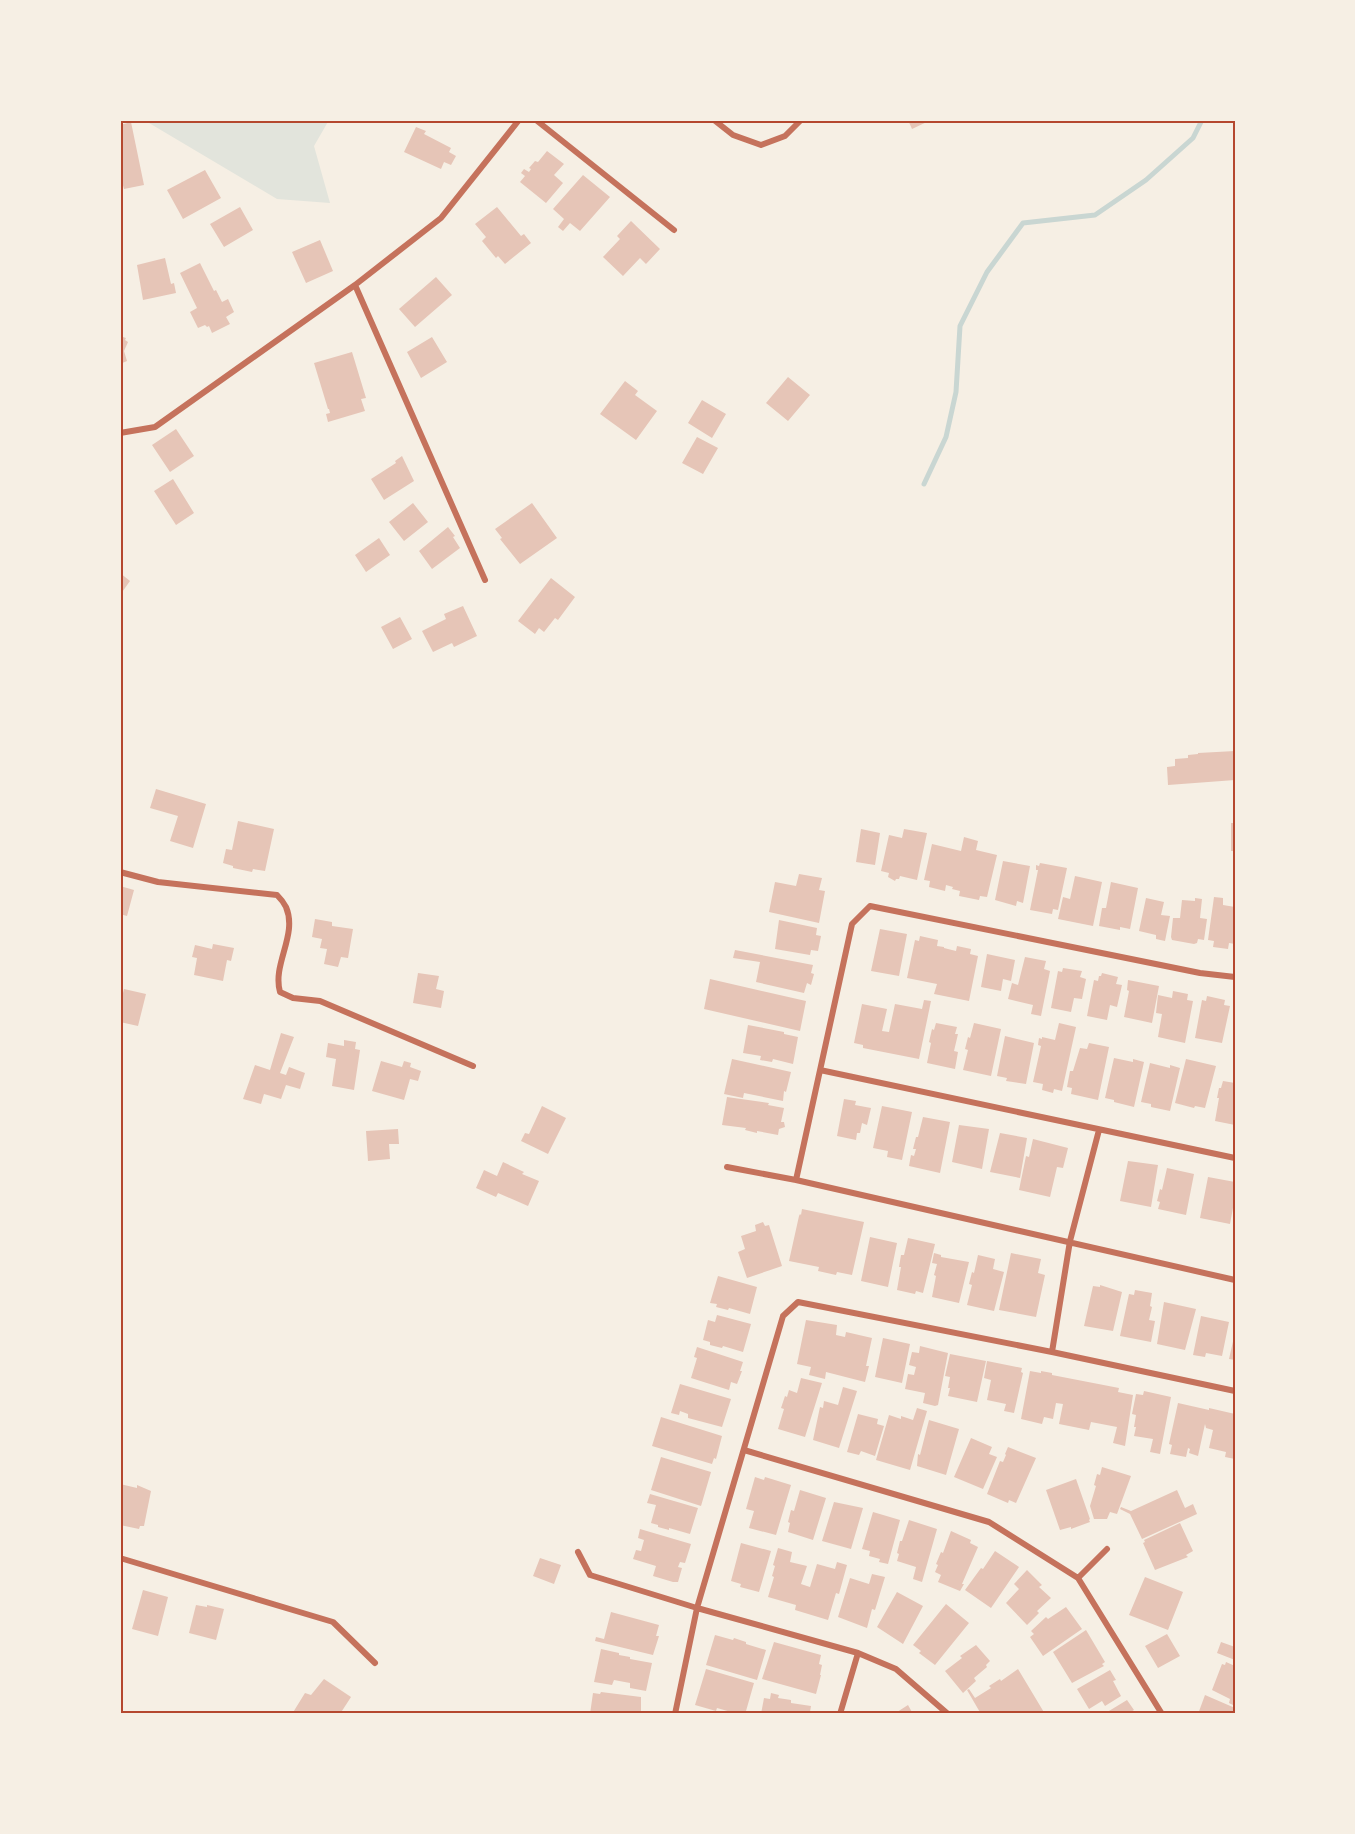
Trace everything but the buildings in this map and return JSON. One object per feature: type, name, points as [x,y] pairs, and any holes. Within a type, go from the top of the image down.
[{"type":"street","points":[[120,433],[155,427],[356,285],[441,218],[519,120]]},
{"type":"street","points":[[536,120],[674,230]]},
{"type":"street","points":[[714,120],[733,135],[761,145],[785,136],[801,120]]},
{"type":"street","points":[[356,285],[485,580]]},
{"type":"street","points":[[120,872],[158,882],[277,895],[286,906],[290,925],[277,981],[280,992],[293,998],[320,1001],[473,1066]]},
{"type":"street","points":[[796,1180],[852,924],[870,906],[1200,973],[1235,977]]},
{"type":"street","points":[[820,1070],[1235,1158]]},
{"type":"street","points":[[1052,1352],[1070,1241],[1099,1130]]},
{"type":"street","points":[[727,1167],[796,1180],[1235,1280]]},
{"type":"street","points":[[675,1714],[697,1608],[783,1316],[798,1302],[1235,1391]]},
{"type":"street","points":[[744,1450],[989,1522],[1078,1578],[1162,1714]]},
{"type":"street","points":[[1078,1578],[1107,1549]]},
{"type":"street","points":[[578,1552],[590,1575],[858,1653],[896,1669],[948,1714]]},
{"type":"street","points":[[120,1558],[333,1622],[375,1663]]},
{"type":"street","points":[[840,1714],[858,1653]]},
{"type":"shaded area","points":[[144,120],[329,120],[314,146],[330,203],[277,199]]},
{"type":"waterway","points":[[924,484],[946,437],[956,392],[960,326],[987,272],[1023,223],[1095,215],[1146,180],[1193,138],[1202,120]]}]
